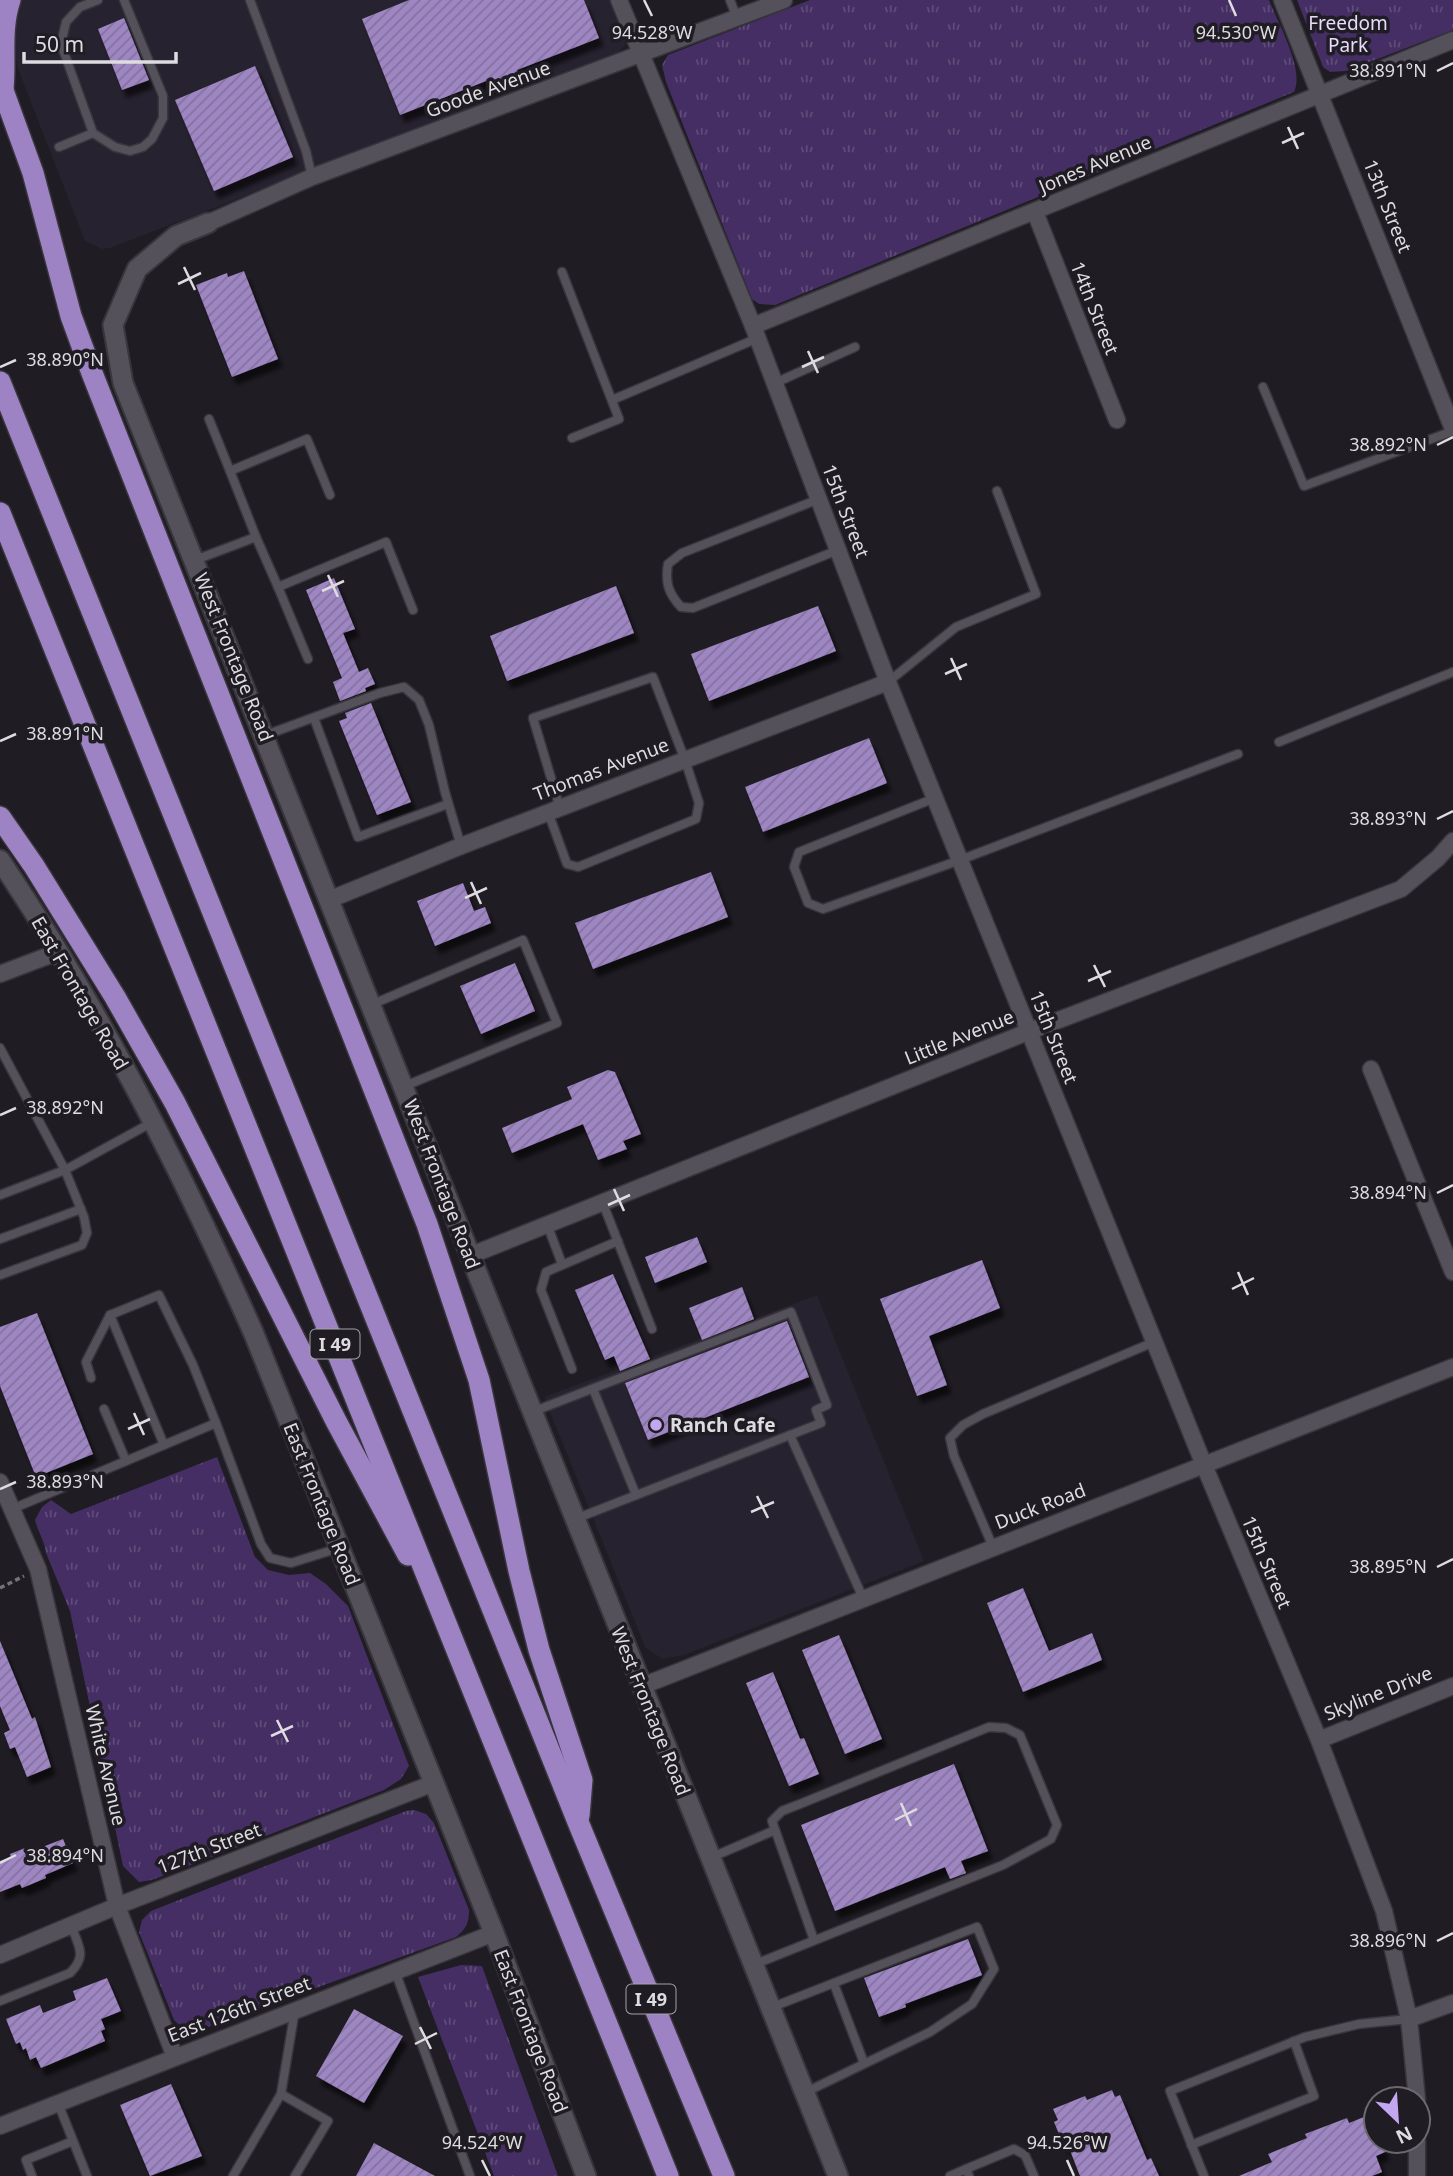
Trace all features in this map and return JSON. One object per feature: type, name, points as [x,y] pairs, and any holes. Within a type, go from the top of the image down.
[{"type":"highway","points":[[10,0],[2,35],[5,68],[1,86],[33,173],[71,316],[428,1224],[479,1380],[519,1571],[539,1650],[582,1780],[578,1822]]},
{"type":"highway","name":"I 49","points":[[0,382],[578,1822],[724,2176]]},
{"type":"highway","name":"I 49","points":[[0,513],[668,2176]]},
{"type":"highway","points":[[0,817],[34,866],[101,975],[175,1103],[336,1421],[421,1580],[436,1594]]},
{"type":"street","name":"15th Street","points":[[619,0],[755,332],[935,799],[1204,1465],[1319,1740],[1384,1911],[1409,2019],[1416,2085]]},
{"type":"street","name":"Goode Avenue","points":[[208,223],[313,177],[785,0]]},
{"type":"street","name":"13th Street","points":[[1282,0],[1453,430]]},
{"type":"street","name":"Jones Avenue","points":[[755,332],[1035,212],[1453,40]]},
{"type":"street","name":"14th Street","points":[[1035,212],[1117,420]]},
{"type":"street","name":"West Frontage Road","points":[[208,223],[176,236],[137,269],[113,325],[123,383],[266,735],[469,1256],[838,2176]]},
{"type":"street","name":"Thomas Avenue","points":[[331,899],[888,681]]},
{"type":"street","name":"Little Avenue","points":[[469,1256],[1030,1031],[1401,890],[1453,841]]},
{"type":"street","name":"East Frontage Road","points":[[0,860],[58,952],[153,1121],[186,1185],[254,1334],[435,1783],[586,2176]]},
{"type":"street","points":[[0,974],[58,952]]},
{"type":"street","points":[[1371,1069],[1453,1272]]},
{"type":"street","name":"Duck Road","points":[[642,1686],[1453,1367]]},
{"type":"street","name":"White Avenue","points":[[0,1482],[38,1569],[117,1906],[175,2057]]},
{"type":"street","name":"Skyline Drive","points":[[1319,1740],[1453,1686]]},
{"type":"street","name":"127th Street","points":[[0,1955],[117,1906],[435,1783]]},
{"type":"street","name":"East 126th Street","points":[[0,2126],[494,1933]]},
{"type":"street","points":[[1409,2019],[1453,2003]]},
{"type":"street","points":[[1417,2155],[1417,2176]]},
{"type":"lane","points":[[98,0],[80,7],[66,22],[61,44],[93,132],[115,147],[130,151],[143,147],[152,139],[163,118],[163,96],[124,0]]},
{"type":"lane","points":[[250,0],[306,151],[313,177]]},
{"type":"lane","points":[[730,0],[737,18]]},
{"type":"lane","points":[[59,147],[93,132]]},
{"type":"lane","points":[[562,272],[619,419],[572,438]]},
{"type":"lane","points":[[612,400],[755,332]]},
{"type":"lane","points":[[775,383],[855,347]]},
{"type":"lane","points":[[1263,387],[1304,486],[1453,430]]},
{"type":"lane","points":[[209,419],[308,659]]},
{"type":"lane","points":[[230,471],[307,439],[330,495]]},
{"type":"lane","points":[[888,681],[956,627],[1036,594],[997,491]]},
{"type":"lane","points":[[819,499],[682,553],[668,564],[665,578],[671,597],[681,607],[693,608],[838,550]]},
{"type":"lane","points":[[195,560],[256,537]]},
{"type":"lane","points":[[278,587],[386,542],[413,610]]},
{"type":"lane","points":[[1279,741],[1453,672]]},
{"type":"lane","points":[[653,677],[685,760],[699,803],[696,819],[578,867],[567,864],[533,718],[653,677]]},
{"type":"lane","points":[[266,735],[380,693],[404,687],[419,700],[429,725],[461,846]]},
{"type":"lane","points":[[314,718],[358,837],[448,804]]},
{"type":"lane","points":[[935,799],[799,852],[794,867],[808,903],[823,909],[1238,754]]},
{"type":"lane","points":[[372,1005],[523,940],[556,1023],[405,1086]]},
{"type":"lane","points":[[0,1048],[65,1170],[81,1209],[86,1233],[82,1245],[0,1275]]},
{"type":"lane","points":[[0,1195],[65,1170],[153,1121]]},
{"type":"lane","points":[[602,1201],[652,1329]]},
{"type":"lane","points":[[0,1239],[81,1209]]},
{"type":"lane","points":[[547,1223],[562,1264]]},
{"type":"lane","points":[[572,1369],[541,1290],[546,1272],[618,1241]]},
{"type":"lane","points":[[91,1378],[86,1362],[110,1315],[159,1295],[193,1366],[261,1544],[270,1558],[291,1563],[339,1548]]},
{"type":"lane","points":[[532,1412],[791,1312],[827,1405],[816,1410],[821,1423],[575,1519]]},
{"type":"lane","points":[[110,1315],[164,1445]]},
{"type":"lane","points":[[993,1547],[954,1456],[950,1438],[963,1425],[984,1414],[1154,1342]]},
{"type":"lane","points":[[593,1389],[636,1495]]},
{"type":"lane","points":[[104,1409],[126,1461]]},
{"type":"lane","points":[[12,1508],[216,1423]]},
{"type":"lane","points":[[790,1435],[863,1598]]},
{"type":"lane","points":[[752,1965],[962,1882],[1051,1839],[1057,1825],[1020,1735],[1006,1728],[989,1727],[782,1811],[772,1821],[774,1831],[814,1940]]},
{"type":"lane","points":[[710,1858],[774,1831]]},
{"type":"lane","points":[[0,2001],[70,1973],[79,1965],[82,1954],[71,1925]]},
{"type":"lane","points":[[770,2008],[977,1927],[994,1969],[972,2004],[930,2032],[804,2093]]},
{"type":"lane","points":[[395,1971],[470,2176]]},
{"type":"lane","points":[[834,1984],[864,2063]]},
{"type":"lane","points":[[233,2176],[282,2094],[295,2010]]},
{"type":"lane","points":[[1204,2176],[1170,2091],[1294,2041],[1359,2025],[1409,2019]]},
{"type":"lane","points":[[1191,2145],[1314,2096],[1294,2041]]},
{"type":"lane","points":[[282,2094],[328,2121],[295,2176]]},
{"type":"lane","points":[[58,2103],[87,2176]]},
{"type":"lane","points":[[32,2176],[26,2160],[73,2141]]},
{"type":"lane","points":[[950,2176],[968,2173],[1014,2149],[1025,2155],[1034,2176]]},
{"type":"path","points":[[0,1588],[38,1569]]},
{"type":"shaded area","points":[[22,0],[610,0],[625,38],[625,45],[618,52],[102,249],[85,241],[18,69],[13,45],[17,11]]},
{"type":"shaded area","points":[[817,1295],[924,1561],[684,1655],[662,1659],[645,1647],[544,1397]]},
{"type":"green space","points":[[810,0],[1269,0],[1293,59],[1296,83],[1294,92],[775,305],[759,304],[752,299],[666,82],[662,65],[668,55]]},
{"type":"green space","name":"Freedom Park","points":[[1297,0],[1453,0],[1453,30],[1346,71],[1330,72],[1323,67]]},
{"type":"green space","points":[[217,1457],[255,1557],[268,1570],[289,1575],[310,1573],[326,1584],[348,1606],[409,1766],[401,1779],[384,1790],[152,1880],[139,1882],[123,1866],[70,1611],[35,1520],[42,1507],[51,1500],[71,1514]]},
{"type":"green space","points":[[414,1810],[426,1814],[434,1823],[469,1910],[466,1925],[456,1937],[200,2030],[186,2029],[174,2020],[139,1932],[142,1920],[151,1911]]},
{"type":"green space","points":[[461,1965],[482,1966],[558,2176],[494,2176],[418,1977]]},
{"type":"building","points":[[409,0],[584,0],[599,38],[517,70],[519,76],[488,88],[486,81],[400,115],[362,19]]},
{"type":"building","points":[[124,18],[149,80],[122,90],[98,29]]},
{"type":"building","points":[[255,66],[293,157],[214,191],[175,100]]},
{"type":"building","points":[[244,271],[278,359],[232,377],[196,285],[227,273],[228,277]]},
{"type":"building","points":[[334,578],[355,629],[343,633],[359,672],[368,668],[375,684],[365,688],[366,691],[340,701],[333,682],[342,678],[306,590]]},
{"type":"building","points":[[616,586],[634,633],[507,681],[490,636]]},
{"type":"building","points":[[818,606],[836,651],[709,701],[691,654]]},
{"type":"building","points":[[371,703],[411,802],[377,815],[339,721],[347,718],[345,713]]},
{"type":"building","points":[[869,738],[887,783],[763,832],[745,787]]},
{"type":"building","points":[[711,872],[728,917],[593,969],[575,923]]},
{"type":"building","points":[[463,883],[474,911],[485,907],[491,923],[435,946],[417,901]]},
{"type":"building","points":[[515,963],[535,1011],[481,1034],[460,986]]},
{"type":"building","points":[[608,1070],[615,1072],[641,1134],[623,1141],[627,1149],[598,1160],[583,1124],[512,1153],[502,1128],[572,1099],[567,1087]]},
{"type":"building","points":[[697,1237],[707,1262],[655,1283],[645,1257]]},
{"type":"building","points":[[982,1260],[1000,1308],[929,1336],[947,1385],[917,1396],[880,1299]]},
{"type":"building","points":[[613,1274],[650,1359],[620,1371],[614,1356],[605,1360],[575,1290]]},
{"type":"building","points":[[742,1287],[754,1319],[702,1340],[689,1308]]},
{"type":"building","points":[[37,1313],[93,1454],[36,1477],[0,1386],[0,1327]]},
{"type":"building","points":[[787,1321],[809,1377],[648,1440],[625,1383]]},
{"type":"building","points":[[1023,1588],[1049,1651],[1092,1633],[1102,1660],[1023,1692],[987,1603]]},
{"type":"building","points":[[839,1635],[882,1739],[845,1754],[802,1650]]},
{"type":"building","points":[[0,1641],[32,1719],[35,1717],[51,1767],[27,1777],[15,1747],[10,1749],[4,1733],[10,1730],[0,1706]]},
{"type":"building","points":[[773,1672],[800,1739],[804,1738],[819,1774],[789,1786],[746,1683]]},
{"type":"building","points":[[954,1764],[988,1851],[961,1861],[966,1873],[950,1879],[945,1867],[835,1911],[801,1825]]},
{"type":"building","points":[[63,1839],[73,1863],[22,1888],[20,1884],[0,1892],[0,1861],[30,1846],[32,1851]]},
{"type":"building","points":[[968,1939],[982,1975],[905,2004],[906,2007],[879,2017],[864,1978]]},
{"type":"building","points":[[107,1978],[121,2011],[101,2019],[105,2029],[101,2031],[105,2041],[41,2068],[36,2057],[30,2060],[26,2048],[23,2050],[20,2042],[16,2044],[6,2019],[40,2005],[43,2013],[76,2000],[73,1991]]},
{"type":"building","points":[[354,2009],[403,2036],[364,2103],[316,2076]]},
{"type":"building","points":[[171,2084],[202,2156],[150,2176],[120,2105]]},
{"type":"building","points":[[1112,2090],[1115,2097],[1120,2095],[1147,2160],[1151,2158],[1159,2176],[1080,2176],[1068,2145],[1064,2146],[1054,2122],[1058,2120],[1053,2109],[1085,2096],[1087,2100]]},
{"type":"building","points":[[1347,2118],[1349,2123],[1362,2118],[1362,2155],[1378,2155],[1376,2156],[1382,2172],[1372,2176],[1239,2176],[1272,2162],[1268,2154],[1307,2138],[1305,2134]]},
{"type":"building","points":[[374,2143],[435,2176],[356,2176]]},
{"type":"place","name":"Ranch Cafe","points":[[656,1425]]}]
